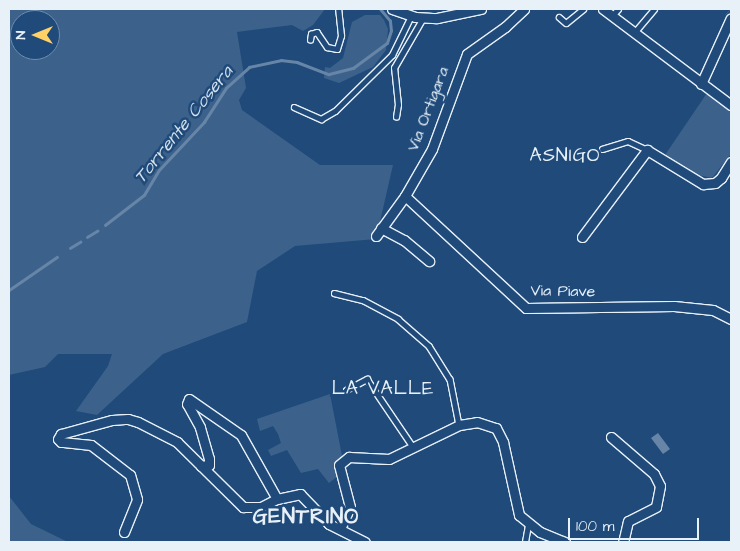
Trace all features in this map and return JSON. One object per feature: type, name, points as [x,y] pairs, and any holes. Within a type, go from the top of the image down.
[{"type":"street","points":[[392,9],[423,18],[437,18],[481,9]]},
{"type":"street","name":"Via Ortigara","points":[[429,261],[404,240],[379,232],[405,196],[432,149],[467,54],[505,27],[524,9]]},
{"type":"street","points":[[603,9],[615,12],[634,32],[731,105]]},
{"type":"street","points":[[701,84],[731,18]]},
{"type":"street","points":[[582,237],[647,150],[703,184],[715,183],[721,178],[731,162]]},
{"type":"street","name":"Via Piave","points":[[405,196],[526,308],[674,306],[713,310],[731,319]]},
{"type":"street","points":[[201,466],[209,465],[209,458],[200,426],[187,404],[189,400],[241,435],[278,499]]},
{"type":"street","points":[[124,532],[137,499],[130,476],[91,445],[61,442],[58,439],[61,434],[112,420],[128,419],[177,442],[243,507],[260,507],[278,499],[300,494],[329,524],[366,542]]},
{"type":"street","points":[[340,529],[350,507],[339,465],[349,457],[389,459],[460,425],[477,422],[496,428],[519,515],[528,525],[565,542]]},
{"type":"street","points":[[611,437],[654,474],[660,486],[656,507],[628,521],[622,542]]},
{"type":"lane","points":[[310,40],[311,34],[318,32],[327,47],[337,49],[341,36],[338,9]]},
{"type":"lane","points":[[559,17],[566,23],[583,9]]},
{"type":"lane","points":[[634,32],[654,9]]},
{"type":"lane","points":[[294,107],[321,118],[335,111],[392,55],[411,16]]},
{"type":"lane","points":[[396,116],[398,105],[394,68],[423,18]]},
{"type":"lane","points":[[602,149],[628,141],[647,150]]},
{"type":"lane","points":[[334,293],[363,300],[398,319],[429,346],[450,378],[460,425]]},
{"type":"lane","points":[[346,390],[367,379],[413,447]]},
{"type":"lane","points":[[525,542],[528,525]]},
{"type":"shaded area","points":[[9,9],[325,9],[313,25],[303,31],[292,25],[237,32],[246,88],[239,100],[242,110],[320,165],[393,165],[376,239],[295,246],[257,271],[247,322],[163,354],[97,415],[76,411],[108,366],[112,354],[58,354],[45,367],[9,375]]},
{"type":"shaded area","points":[[365,15],[380,15],[384,20],[388,29],[386,50],[373,67],[339,83],[324,78],[325,67],[330,68],[343,58],[352,22]]},
{"type":"shaded area","points":[[707,93],[731,110],[731,154],[712,178],[693,174],[665,155]]},
{"type":"shaded area","points":[[330,394],[343,461],[339,475],[329,483],[318,469],[301,473],[287,450],[271,456],[268,450],[281,443],[278,434],[273,426],[260,431],[257,419]]},
{"type":"shaded area","points":[[658,433],[670,449],[663,454],[651,438]]},
{"type":"shaded area","points":[[9,496],[31,524],[68,542],[9,542]]},
{"type":"waterway","name":"Torrente Cosera","points":[[105,225],[144,195],[159,170],[204,122],[226,88],[249,67],[281,60],[297,62],[329,74],[353,68],[387,43],[391,31],[390,21],[380,9]]},
{"type":"waterway","name":"Torrente Cosera","points":[[87,237],[97,231]]},
{"type":"waterway","name":"Torrente Cosera","points":[[70,248],[80,242]]},
{"type":"waterway","name":"Torrente Cosera","points":[[9,290],[57,257]]},
{"type":"district","name":"ASNIGO","points":[[565,156]]},
{"type":"district","name":"LA VALLE","points":[[383,389]]},
{"type":"district","name":"GENTRINO","points":[[306,517]]}]
